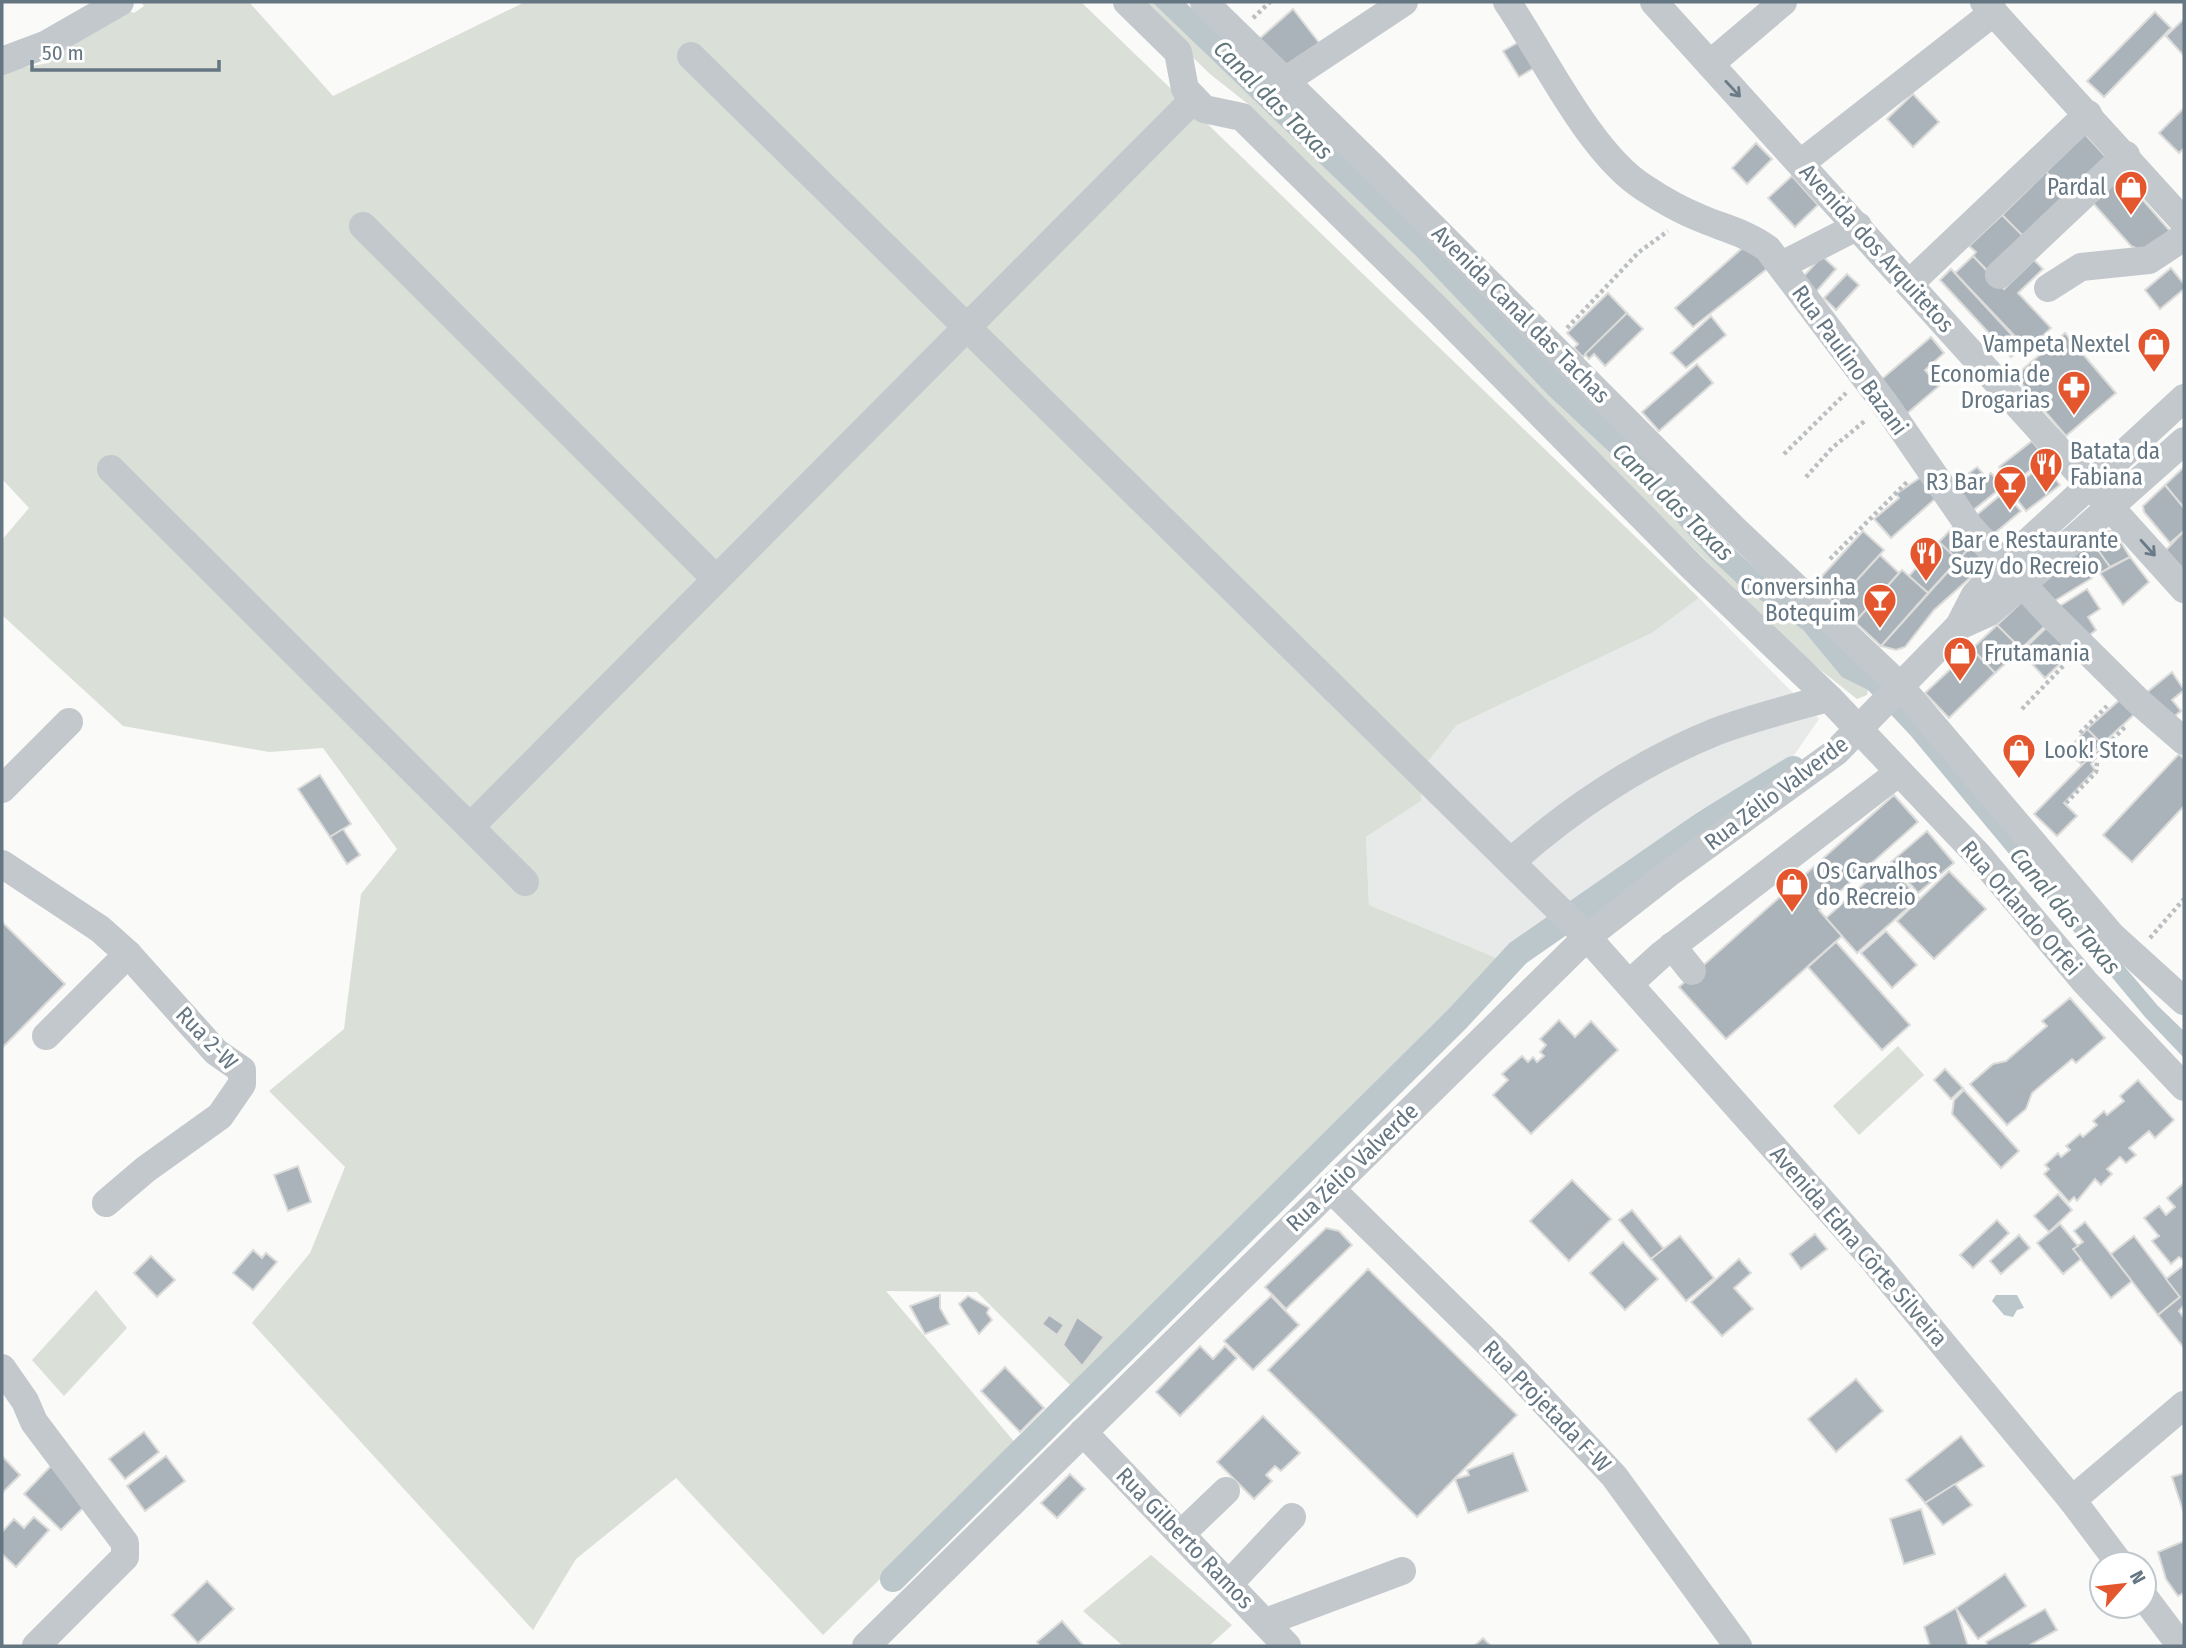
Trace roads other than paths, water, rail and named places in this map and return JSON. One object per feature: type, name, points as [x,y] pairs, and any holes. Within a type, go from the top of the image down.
[{"type":"street","points":[[2,61],[47,44],[120,2]]},
{"type":"street","points":[[470,827],[1194,99],[1185,89],[1178,52],[1126,2]]},
{"type":"street","name":"Avenida Canal das Tachas","points":[[1205,2],[1896,688],[2112,936],[2184,1001]]},
{"type":"street","points":[[1285,81],[1404,2]]},
{"type":"street","name":"Rua Paulino Bazani","points":[[1507,2],[1575,108],[1621,169],[1641,186],[1685,211],[1757,241],[1782,265],[1885,404],[1952,505],[2022,585],[2135,698],[2184,741]]},
{"type":"street","name":"Avenida dos Arquitetos","points":[[1654,2],[2184,589]]},
{"type":"street","points":[[1710,64],[1783,2]]},
{"type":"street","points":[[1801,163],[1989,7],[2184,222]]},
{"type":"street","name":"Avenida Edna Côrte Silveira","points":[[691,56],[1587,937],[1871,1256],[2072,1500],[2110,1550]]},
{"type":"street","name":"Rua Orlando Orfei","points":[[1194,99],[1204,109],[1242,117],[1446,318],[1691,566],[1829,698],[1862,725],[1898,773],[1979,856],[2085,982],[2184,1087]]},
{"type":"street","points":[[1909,284],[2088,114]]},
{"type":"street","points":[[1999,275],[2126,155]]},
{"type":"street","points":[[363,226],[716,579]]},
{"type":"street","points":[[1782,265],[1858,226]]},
{"type":"street","points":[[2048,288],[2081,267],[2149,260],[2184,237]]},
{"type":"street","points":[[1959,626],[1975,594],[2003,565],[2184,398]]},
{"type":"street","points":[[1959,626],[1988,613],[2184,441]]},
{"type":"street","points":[[111,469],[525,882]]},
{"type":"street","name":"Rua Zélio Valverde","points":[[866,1646],[1587,937],[1669,873],[1814,770],[1959,626]]},
{"type":"street","points":[[1511,862],[1578,808],[1658,759],[1715,732],[1829,698]]},
{"type":"street","points":[[2,789],[69,722]]},
{"type":"street","points":[[1629,984],[1672,946],[1898,773]]},
{"type":"street","name":"Rua 2-W","points":[[2,864],[100,929],[128,954],[216,1052],[242,1070],[242,1084],[220,1116],[146,1169],[106,1203]]},
{"type":"street","points":[[1672,946],[1692,971]]},
{"type":"street","points":[[46,1036],[128,954]]},
{"type":"street","name":"Rua Projetada F-W","points":[[1330,1188],[1500,1355],[1615,1476],[1738,1646]]},
{"type":"street","points":[[2,1368],[25,1401],[34,1422],[125,1543],[125,1557],[36,1646]]},
{"type":"street","points":[[2072,1500],[2184,1405]]},
{"type":"street","name":"Rua Gilberto Ramos","points":[[1083,1432],[1287,1646]]},
{"type":"street","points":[[1181,1534],[1226,1491]]},
{"type":"street","points":[[1229,1584],[1292,1517]]},
{"type":"street","points":[[1266,1622],[1402,1571]]},
{"type":"street","points":[[2158,1616],[2181,1646]]},
{"type":"water","name":"Canal das Taxas","points":[[1152,2],[1185,2],[1488,295],[1721,537],[1856,660],[1868,665],[2158,1006],[2184,1031],[2184,1058],[2145,1017],[1911,736],[1868,690],[1842,677],[1803,630],[1738,584],[1710,558],[1636,477],[1548,395],[1415,255]]},
{"type":"water","points":[[1996,1295],[2017,1295],[2024,1308],[2017,1310],[2013,1317],[2004,1315],[1992,1301]]},
{"type":"waterway","points":[[893,1579],[1458,1018],[1518,953],[1705,823],[1793,769]]},
{"type":"place","name":"Pardal","points":[[2131,217]]},
{"type":"place","name":"Vampeta Nextel","points":[[2154,374]]},
{"type":"place","name":"Economia de Drogarias","points":[[2074,417]]},
{"type":"place","name":"Batata da Fabiana","points":[[2046,494]]},
{"type":"place","name":"R3 Bar","points":[[2010,512]]},
{"type":"place","name":"Bar e Restaurante Suzy do Recreio","points":[[1926,583]]},
{"type":"place","name":"Conversinha Botequim","points":[[1880,630]]},
{"type":"place","name":"Frutamania","points":[[1960,683]]},
{"type":"place","name":"Look! Store","points":[[2019,780]]},
{"type":"place","name":"Os Carvalhos do Recreio","points":[[1792,914]]}]
